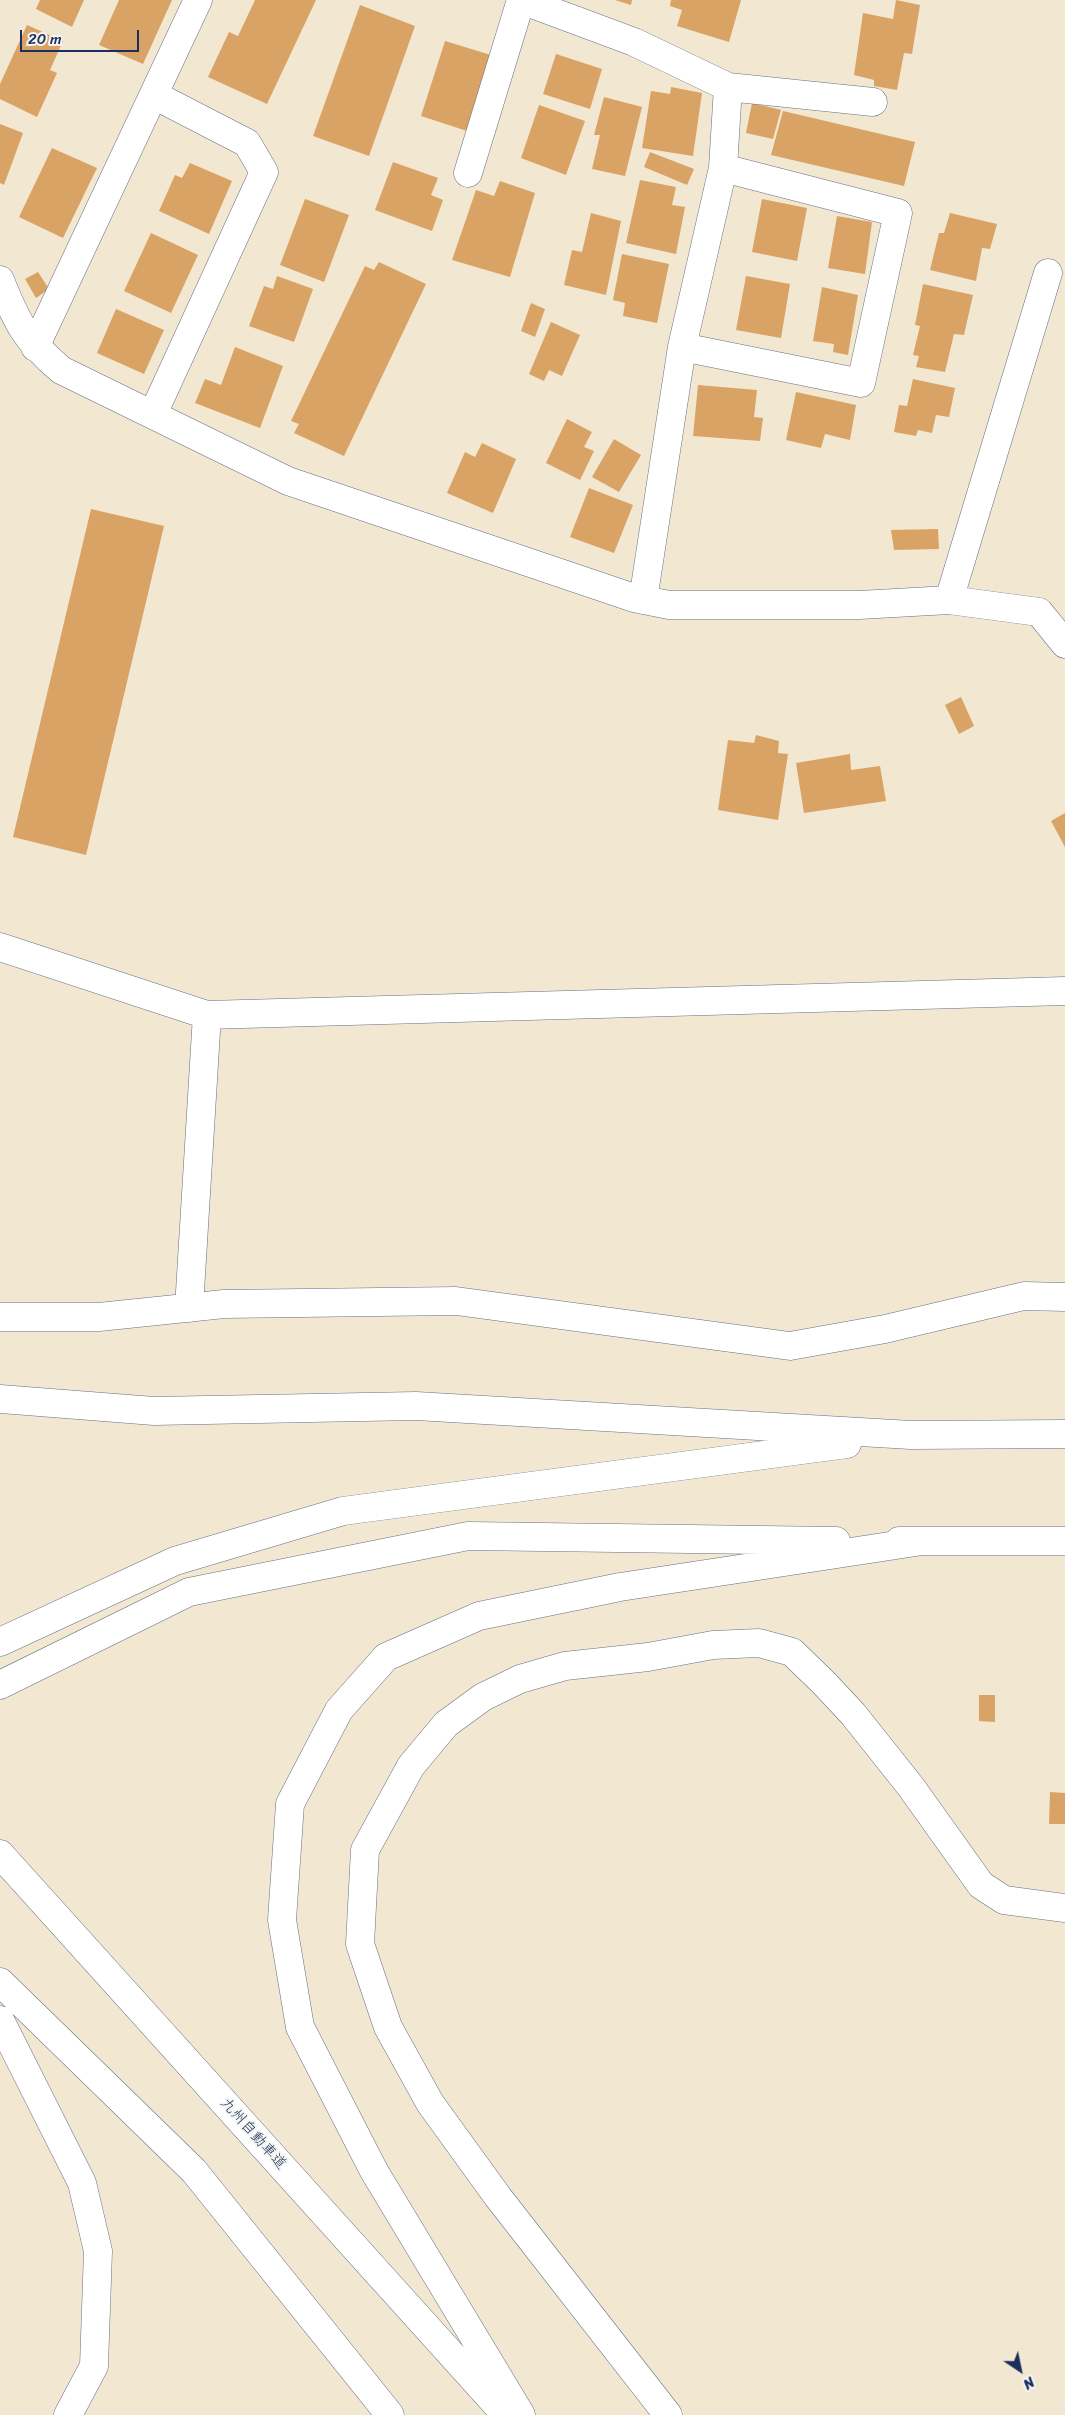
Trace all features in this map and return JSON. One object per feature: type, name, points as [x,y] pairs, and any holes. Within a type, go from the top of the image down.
[{"type":"main road","points":[[35,347],[198,0]]},
{"type":"main road","points":[[468,173],[521,0],[634,42],[728,87],[874,102]]},
{"type":"main road","points":[[643,600],[682,347],[723,168],[728,87]]},
{"type":"main road","points":[[153,414],[264,172],[248,143],[154,95]]},
{"type":"main road","points":[[682,347],[861,383],[898,213],[723,168]]},
{"type":"main road","points":[[949,600],[1048,272]]},
{"type":"main road","points":[[0,280],[15,318],[35,347],[61,370],[288,481],[643,600],[669,605],[859,605],[949,600],[1039,612],[1065,644]]},
{"type":"main road","points":[[0,947],[207,1014],[1065,991]]},
{"type":"main road","points":[[189,1308],[207,1014]]},
{"type":"main road","points":[[0,1316],[99,1317],[224,1304],[456,1301],[790,1346],[885,1329],[1024,1296],[1065,1297]]},
{"type":"main road","points":[[0,1399],[154,1411],[416,1406],[911,1435],[1065,1434]]},
{"type":"main road","points":[[0,1642],[175,1561],[343,1511],[911,1435]]},
{"type":"main road","points":[[0,1685],[189,1592],[468,1536],[916,1542],[1065,1541]]},
{"type":"main road","points":[[521,2415],[374,2171],[300,2027],[282,1920],[290,1804],[339,1710],[386,1657],[479,1616],[620,1587],[916,1542]]},
{"type":"main road","points":[[668,2415],[498,2197],[430,2103],[388,2027],[360,1944],[365,1850],[412,1766],[446,1724],[483,1697],[520,1679],[565,1666],[648,1657],[713,1645],[759,1643],[792,1652],[853,1714],[911,1787],[981,1885],[1004,1900],[1065,1908]]},
{"type":"main road","name":"九州自動車道","points":[[0,1854],[506,2415]]},
{"type":"main road","points":[[0,1982],[194,2171],[390,2415]]},
{"type":"main road","points":[[0,2020],[82,2183],[98,2252],[94,2366],[68,2415]]},
{"type":"building","points":[[40,0],[84,0],[72,27],[36,9]]},
{"type":"building","points":[[119,0],[172,0],[143,64],[99,45]]},
{"type":"building","points":[[255,0],[316,0],[267,104],[208,77],[229,32],[238,36]]},
{"type":"building","points":[[615,0],[632,0],[631,5]]},
{"type":"building","points":[[671,0],[741,0],[729,42],[677,26],[682,10],[670,6]]},
{"type":"building","points":[[896,0],[920,5],[912,54],[904,53],[897,90],[874,86],[874,80],[854,75],[863,13],[893,19]]},
{"type":"building","points":[[360,5],[415,26],[369,156],[313,136]]},
{"type":"building","points":[[27,25],[63,41],[50,70],[57,73],[37,117],[0,99],[0,84]]},
{"type":"building","points":[[445,41],[491,55],[467,131],[421,116]]},
{"type":"building","points":[[556,54],[602,69],[590,109],[543,94]]},
{"type":"building","points":[[671,87],[702,93],[693,156],[642,148],[651,91],[670,94]]},
{"type":"building","points":[[604,97],[642,107],[625,176],[592,169],[600,135],[594,135]]},
{"type":"building","points":[[752,103],[781,110],[773,139],[746,133]]},
{"type":"building","points":[[539,105],[585,121],[566,175],[521,158]]},
{"type":"building","points":[[783,111],[915,142],[904,186],[771,155]]},
{"type":"building","points":[[0,124],[23,133],[4,185],[0,183]]},
{"type":"building","points":[[52,148],[97,168],[63,238],[19,217]]},
{"type":"building","points":[[650,152],[694,169],[687,185],[644,167]]},
{"type":"building","points":[[393,162],[438,178],[431,195],[443,200],[432,231],[375,210]]},
{"type":"building","points":[[190,163],[232,181],[209,234],[159,211],[175,175],[182,178]]},
{"type":"building","points":[[640,180],[676,187],[672,205],[685,207],[676,254],[626,243]]},
{"type":"building","points":[[500,181],[535,193],[510,277],[452,260],[476,190],[494,196]]},
{"type":"building","points":[[305,199],[349,215],[324,282],[280,265]]},
{"type":"building","points":[[762,199],[807,208],[797,261],[752,252]]},
{"type":"building","points":[[591,213],[621,221],[606,295],[564,285],[572,250],[582,252]]},
{"type":"building","points":[[950,213],[997,224],[990,249],[982,248],[976,281],[930,270],[939,233],[944,233]]},
{"type":"building","points":[[837,216],[872,222],[865,274],[828,268]]},
{"type":"building","points":[[151,233],[198,255],[171,313],[124,291]]},
{"type":"building","points":[[622,254],[669,264],[657,323],[623,316],[625,303],[613,300]]},
{"type":"building","points":[[379,262],[426,284],[344,456],[294,433],[299,424],[291,421],[365,266],[374,270]]},
{"type":"building","points":[[38,272],[49,289],[36,298],[25,279]]},
{"type":"building","points":[[277,276],[313,289],[294,342],[249,326],[264,286],[273,289]]},
{"type":"building","points":[[746,276],[790,284],[781,338],[736,330]]},
{"type":"building","points":[[923,284],[973,295],[964,335],[954,334],[945,372],[916,367],[919,356],[913,355],[920,326],[915,325]]},
{"type":"building","points":[[822,287],[858,295],[848,355],[833,352],[834,344],[813,341]]},
{"type":"building","points":[[531,303],[545,309],[535,337],[521,331]]},
{"type":"building","points":[[116,309],[164,330],[144,374],[97,353]]},
{"type":"building","points":[[551,322],[580,335],[562,376],[549,370],[544,381],[529,374]]},
{"type":"building","points":[[235,347],[283,366],[260,428],[195,403],[205,379],[221,385]]},
{"type":"building","points":[[913,379],[955,388],[949,417],[936,415],[932,433],[918,430],[916,436],[894,432],[899,405],[907,406]]},
{"type":"building","points":[[698,385],[757,390],[754,417],[763,418],[760,441],[693,436]]},
{"type":"building","points":[[796,392],[856,405],[850,440],[825,434],[821,448],[786,440]]},
{"type":"building","points":[[567,419],[592,432],[584,447],[594,451],[580,480],[546,463]]},
{"type":"building","points":[[614,439],[641,455],[619,492],[592,477]]},
{"type":"building","points":[[482,443],[516,459],[493,513],[447,493],[465,452],[475,457]]},
{"type":"building","points":[[589,488],[633,505],[614,553],[570,537]]},
{"type":"building","points":[[91,509],[164,526],[86,855],[13,837]]},
{"type":"building","points":[[938,529],[939,549],[894,550],[891,530]]},
{"type":"building","points":[[961,697],[974,726],[959,734],[945,705]]},
{"type":"building","points":[[756,735],[779,741],[778,753],[788,754],[778,820],[718,810],[728,740],[754,743]]},
{"type":"building","points":[[850,754],[851,770],[880,766],[886,801],[804,813],[796,763]]},
{"type":"building","points":[[1065,813],[1065,847],[1051,821]]},
{"type":"building","points":[[979,1695],[995,1695],[995,1722],[979,1721]]},
{"type":"building","points":[[1050,1792],[1065,1793],[1065,1824],[1049,1824]]}]
